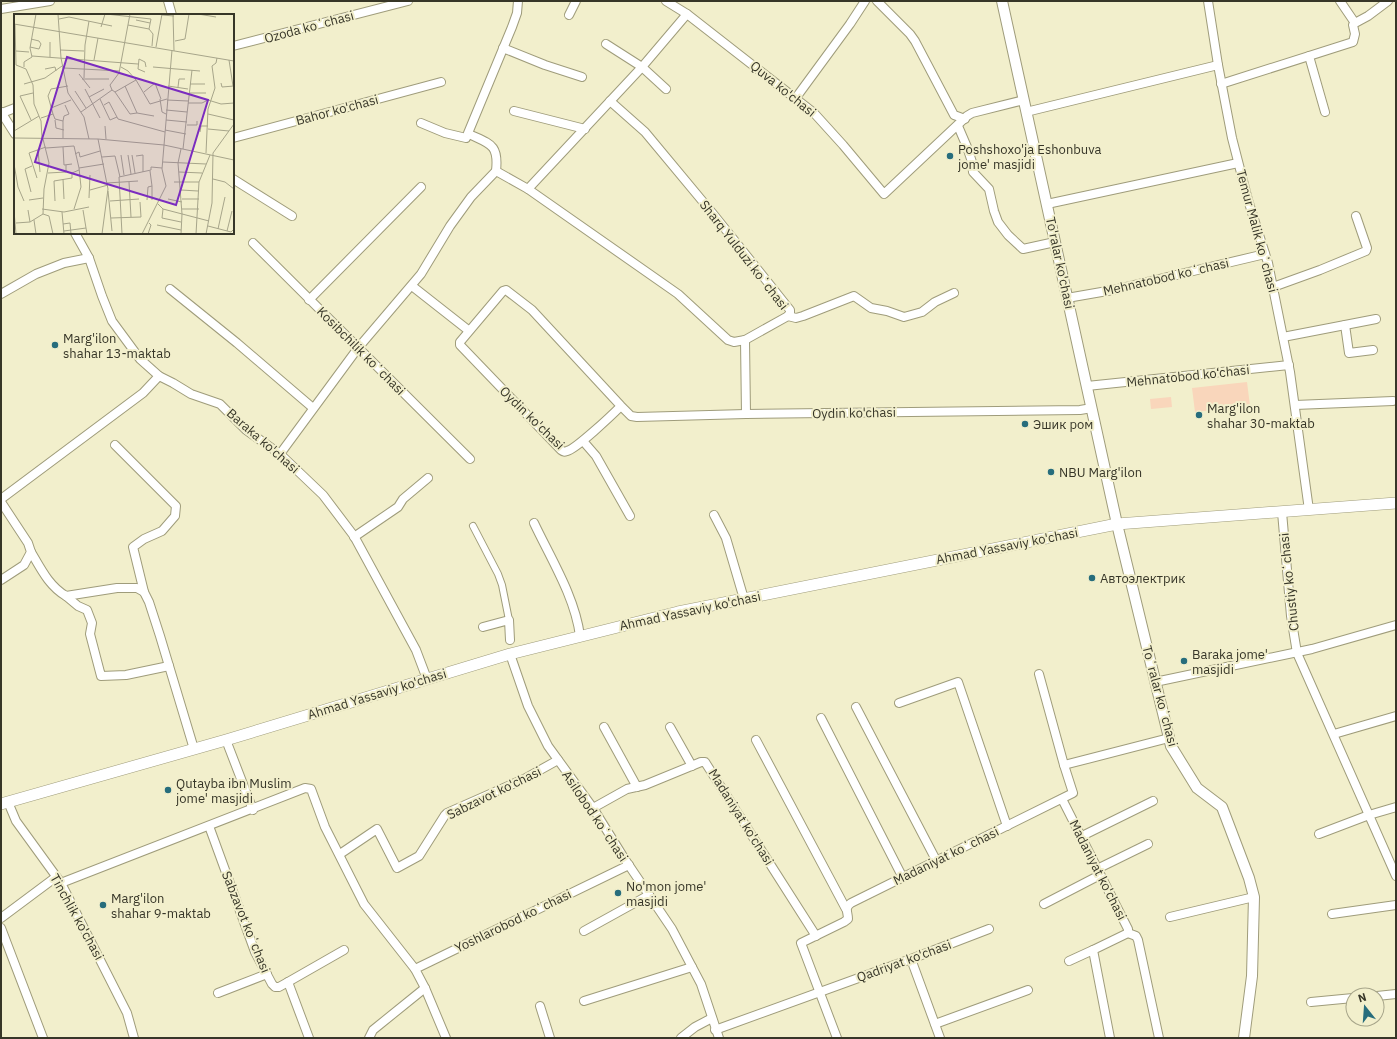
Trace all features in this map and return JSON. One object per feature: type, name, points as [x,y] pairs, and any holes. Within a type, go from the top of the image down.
[{"type":"main road","name":"Ahmad Yassaviy ko'chasi","points":[[4,803],[226,740],[510,654],[678,612],[1117,524],[1396,503]]},
{"type":"street","points":[[1,9],[50,1]]},
{"type":"street","points":[[168,1],[172,14]]},
{"type":"street","name":"Ozoda koʻchasi","points":[[234,46],[408,1]]},
{"type":"street","points":[[421,123],[445,133],[465,138],[469,134],[515,20],[518,1]]},
{"type":"street","points":[[569,15],[576,1]]},
{"type":"street","name":"Quva ko'chasi","points":[[666,1],[687,14],[814,113],[884,194],[958,126]]},
{"type":"street","points":[[795,99],[865,1]]},
{"type":"street","points":[[877,1],[910,34],[954,115],[964,119]]},
{"type":"street","name":"To'ralar ko'chasi","points":[[1002,1],[1117,524]]},
{"type":"street","name":"Temur Malik koʻchasi","points":[[1208,1],[1221,84],[1232,138],[1248,200],[1265,254],[1289,365],[1309,510]]},
{"type":"street","points":[[1340,1],[1355,23]]},
{"type":"street","points":[[1221,84],[1353,42],[1355,34],[1353,25],[1388,1]]},
{"type":"street","points":[[528,189],[642,67],[687,14]]},
{"type":"street","points":[[606,44],[642,67],[666,89]]},
{"type":"street","points":[[503,48],[582,77]]},
{"type":"street","points":[[1309,56],[1325,112]]},
{"type":"street","points":[[1026,112],[1218,65]]},
{"type":"street","name":"Bahor ko'chasi","points":[[234,138],[441,82]]},
{"type":"street","points":[[1024,100],[972,113],[958,126],[972,162],[973,172],[989,188],[998,222],[1008,235],[1023,249],[1055,242]]},
{"type":"street","name":"Sharq Yulduzi koʻchasi","points":[[610,101],[645,132],[790,310],[788,316],[745,340]]},
{"type":"street","points":[[14,108],[1,112],[14,132]]},
{"type":"street","points":[[514,112],[585,129]]},
{"type":"street","points":[[280,454],[358,348],[421,274],[450,226],[471,197],[496,171],[497,153],[492,145],[469,134]]},
{"type":"street","points":[[1047,204],[1238,163]]},
{"type":"street","points":[[496,171],[528,189],[678,294],[728,340],[734,342],[745,340],[746,414]]},
{"type":"street","points":[[234,180],[292,216]]},
{"type":"street","points":[[309,300],[421,188]]},
{"type":"street","points":[[1273,287],[1320,270],[1366,250],[1367,248],[1356,216]]},
{"type":"street","name":"Baraka ko'chasi","points":[[76,234],[89,258],[112,321],[140,359],[159,376],[190,394],[220,404],[246,430],[280,454],[323,495],[354,537],[416,650],[427,679]]},
{"type":"street","name":"Kosibchilik koʻchasi","points":[[253,243],[470,459]]},
{"type":"street","name":"Mehnatobod koʻchasi","points":[[1067,298],[1113,290],[1265,254]]},
{"type":"street","points":[[1,294],[36,274],[64,263],[89,258]]},
{"type":"street","points":[[412,286],[468,330]]},
{"type":"street","points":[[170,289],[237,343],[313,408]]},
{"type":"street","name":"Oydin ko'chasi","points":[[621,406],[583,441],[568,451],[561,450],[460,345],[460,342],[468,330],[503,291],[506,290],[532,310],[631,416],[1080,410],[1092,408]]},
{"type":"street","points":[[788,316],[796,318],[803,316],[854,296],[871,308],[904,317],[922,312],[935,302],[954,293]]},
{"type":"street","points":[[1283,337],[1376,319]]},
{"type":"street","points":[[1345,325],[1349,353],[1373,350]]},
{"type":"street","name":"Mehnatobod ko‘chasi","points":[[1087,386],[1289,365]]},
{"type":"street","points":[[159,376],[143,393],[1,500],[28,543],[31,552],[44,575],[56,590],[78,606],[87,610],[92,623],[90,634],[101,676],[126,675],[169,666]]},
{"type":"street","points":[[1295,405],[1393,401]]},
{"type":"street","points":[[583,441],[596,456],[630,516]]},
{"type":"street","points":[[115,445],[176,506],[175,516],[162,530],[144,539],[133,547],[144,592],[149,602],[194,749]]},
{"type":"street","points":[[354,537],[398,507],[403,500],[428,478]]},
{"type":"street","name":"Chustiy koʻchasi","points":[[1282,512],[1291,616],[1298,653],[1396,876]]},
{"type":"street","points":[[714,515],[726,538],[744,599]]},
{"type":"street","points":[[534,523],[564,585],[578,622],[580,636]]},
{"type":"street","name":"Toʻralar koʻchasi","points":[[1117,524],[1171,746],[1198,788],[1222,807],[1249,878],[1254,897],[1252,976],[1244,1038]]},
{"type":"street","points":[[474,526],[502,585],[509,620],[510,640]]},
{"type":"street","points":[[1,580],[24,565],[31,552]]},
{"type":"street","points":[[66,596],[117,588],[137,588],[144,592]]},
{"type":"street","points":[[483,627],[509,620]]},
{"type":"street","points":[[1156,682],[1247,662],[1298,653],[1396,625]]},
{"type":"street","name":"Asilobod koʻchasi","points":[[510,654],[528,706],[548,746],[593,808],[672,929],[701,984],[715,1030],[719,1038]]},
{"type":"street","points":[[1039,674],[1073,793],[1062,799]]},
{"type":"street","points":[[899,703],[958,682],[1007,826]]},
{"type":"street","points":[[856,707],[936,860]]},
{"type":"street","points":[[1334,734],[1396,716]]},
{"type":"street","points":[[821,718],[903,878]]},
{"type":"street","points":[[604,727],[637,787]]},
{"type":"street","points":[[670,727],[692,766]]},
{"type":"street","points":[[1064,765],[1169,738]]},
{"type":"street","points":[[226,740],[253,810]]},
{"type":"street","points":[[756,740],[846,910]]},
{"type":"street","name":"Sabzavot ko'chasi","points":[[340,854],[377,829],[397,868],[419,856],[445,815],[524,779],[558,760]]},
{"type":"street","name":"Madaniyat ko'chasi","points":[[593,808],[627,789],[637,787],[701,762],[706,762],[816,936]]},
{"type":"street","points":[[1,918],[59,880],[253,810],[305,788],[311,789],[314,793],[325,827],[364,904],[415,969],[425,988],[446,1038]]},
{"type":"street","name":"Madaniyat koʻchasi","points":[[837,1038],[801,943],[848,919],[846,910],[851,903],[1062,799]]},
{"type":"street","name":"Madaniyat ko'chasi","points":[[1062,799],[1128,929],[1128,933],[1069,961]]},
{"type":"street","points":[[1080,837],[1152,801]]},
{"type":"street","name":"Tinchlik ko'chasi","points":[[4,803],[59,880],[127,1014],[134,1038]]},
{"type":"street","points":[[1319,834],[1369,815],[1396,807]]},
{"type":"street","name":"Sabzavot koʻchasi","points":[[209,826],[255,952],[266,974],[275,987],[280,987],[344,950]]},
{"type":"street","points":[[1044,904],[1148,844]]},
{"type":"street","name":"Yoshlarobod koʻchasi","points":[[415,969],[629,864]]},
{"type":"street","points":[[584,931],[649,895]]},
{"type":"street","points":[[1170,917],[1254,897]]},
{"type":"street","points":[[1332,914],[1396,905]]},
{"type":"street","points":[[1,928],[43,1038]]},
{"type":"street","name":"Qadriyat ko'chasi","points":[[715,1030],[989,929]]},
{"type":"street","points":[[1128,933],[1136,936],[1138,940],[1159,1038]]},
{"type":"street","points":[[1093,950],[1110,1038]]},
{"type":"street","points":[[911,959],[940,1038]]},
{"type":"street","points":[[584,1001],[692,967]]},
{"type":"street","points":[[218,993],[266,974]]},
{"type":"street","points":[[288,982],[309,1038]]},
{"type":"street","points":[[369,1038],[373,1030],[425,988]]},
{"type":"street","points":[[935,1024],[1028,990]]},
{"type":"street","points":[[1385,995],[1396,994]]},
{"type":"street","points":[[1311,1002],[1345,999]]},
{"type":"street","points":[[540,1006],[550,1038]]},
{"type":"street","points":[[681,1038],[695,1027],[712,1018]]},
{"type":"shaded area","points":[[1247,382],[1250,406],[1195,412],[1192,388]]},
{"type":"shaded area","points":[[1171,397],[1172,407],[1151,409],[1150,399]]},
{"type":"place","name":"Poshshoxo'ja Eshonbuva jome' masjidi","points":[[950,156]]},
{"type":"place","name":"Marg'ilon shahar 13-maktab","points":[[55,345]]},
{"type":"place","name":"Marg'ilon shahar 30-maktab","points":[[1199,415]]},
{"type":"place","name":"Эшик ром","points":[[1025,424]]},
{"type":"place","name":"NBU Marg'ilon","points":[[1051,472]]},
{"type":"place","name":"Автоэлектрик","points":[[1092,578]]},
{"type":"place","name":"Baraka jome' masjidi","points":[[1184,661]]},
{"type":"place","name":"Qutayba ibn Muslim jome' masjidi","points":[[168,790]]},
{"type":"place","name":"No'mon jome' masjidi","points":[[618,893]]},
{"type":"place","name":"Marg'ilon shahar 9-maktab","points":[[103,905]]}]
